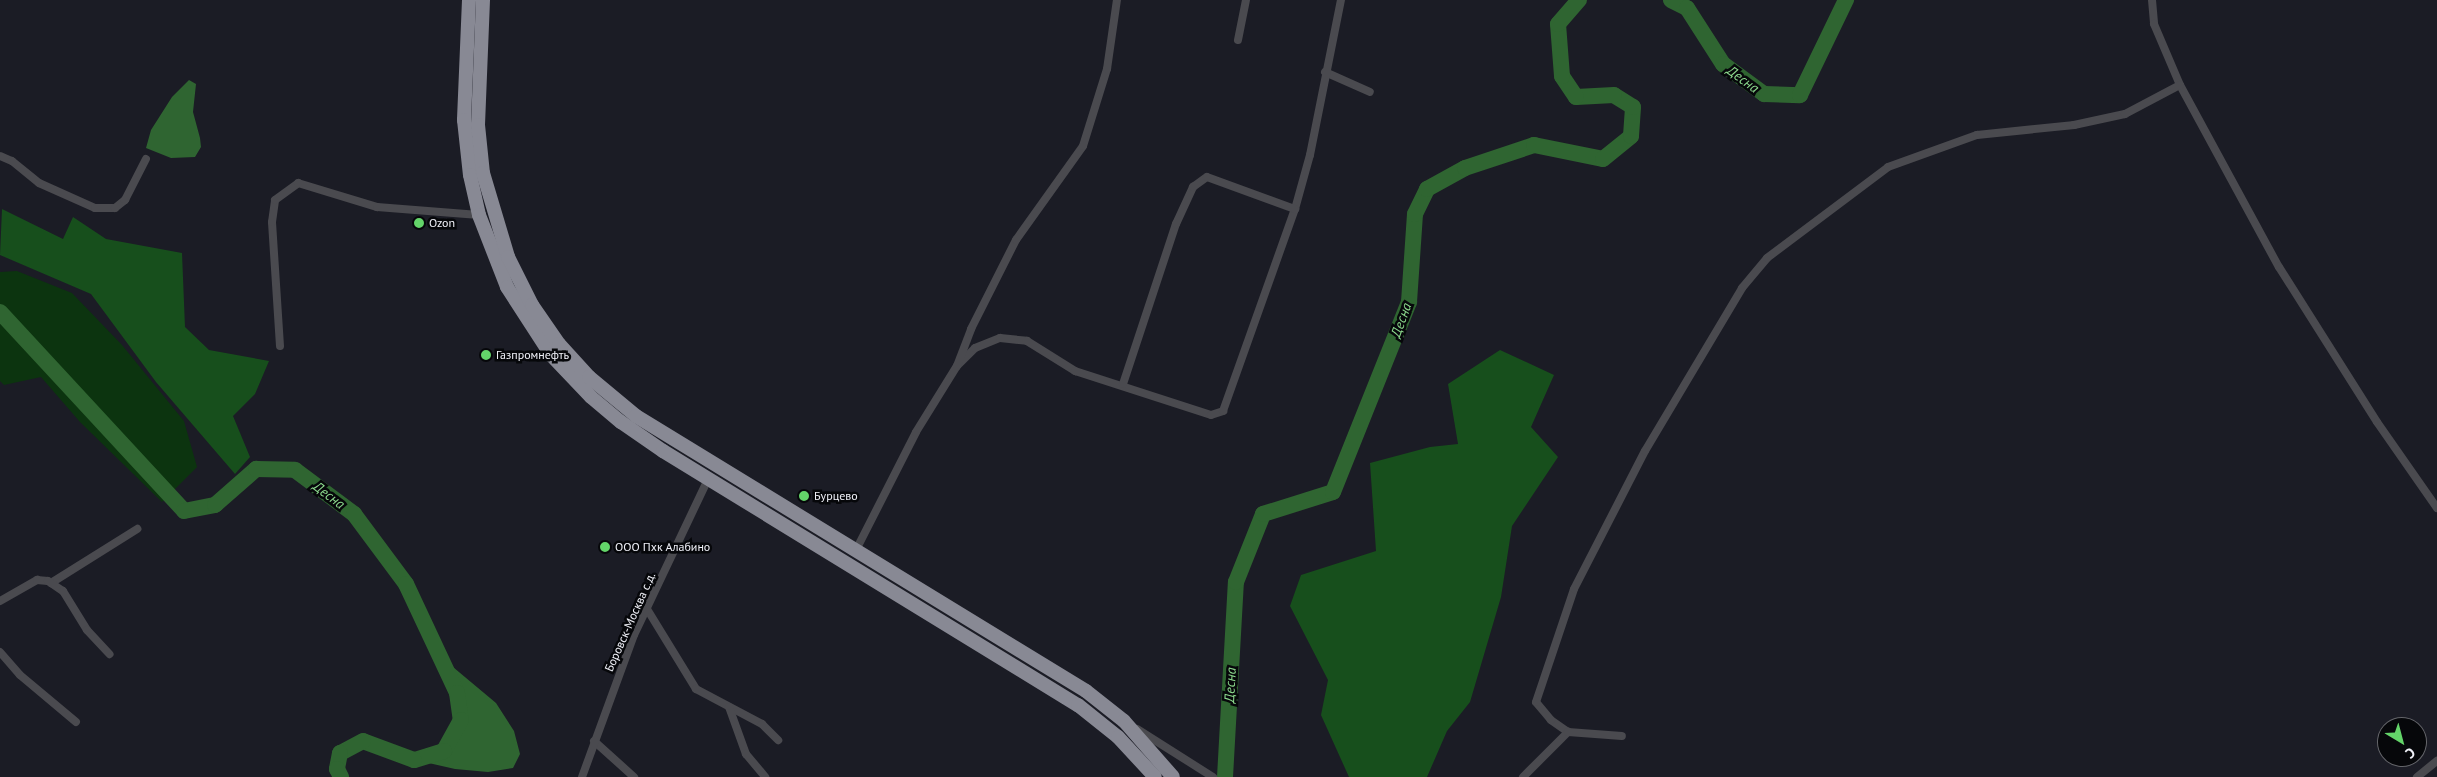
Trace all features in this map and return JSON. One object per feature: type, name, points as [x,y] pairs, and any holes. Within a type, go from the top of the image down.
[{"type":"highway","points":[[469,0],[464,120],[470,175],[479,215],[507,287],[551,355],[591,397],[620,422],[708,479],[1078,705],[1118,737],[1155,777]]},
{"type":"highway","points":[[483,0],[478,125],[483,173],[508,258],[543,321],[589,377],[636,416],[1086,691],[1124,721],[1173,777]]},
{"type":"street","points":[[856,550],[916,432],[957,366],[971,329],[1016,240],[1083,146],[1107,69],[1117,0]]},
{"type":"street","points":[[1238,40],[1246,0]]},
{"type":"street","points":[[957,366],[975,348],[1000,338],[1027,341],[1075,371],[1123,384],[1210,415],[1224,411],[1295,209],[1310,155],[1325,72],[1341,0]]},
{"type":"street","points":[[2152,0],[2154,24],[2180,85],[2279,267],[2376,422],[2437,508]]},
{"type":"street","points":[[1325,72],[1370,92]]},
{"type":"street","points":[[1622,736],[1568,732],[1551,720],[1536,702],[1574,589],[1645,451],[1742,288],[1767,258],[1888,167],[1977,135],[2074,125],[2125,114],[2180,85]]},
{"type":"street","points":[[0,156],[12,160],[39,183],[95,208],[115,208],[125,200],[146,160]]},
{"type":"street","points":[[1123,384],[1178,216],[1186,197],[1198,182],[1207,177],[1295,209]]},
{"type":"street","points":[[280,346],[272,222],[275,200],[298,183],[377,207],[479,215]]},
{"type":"street","name":"Боровск-Москва с.д.","points":[[582,777],[594,741],[646,609],[708,479]]},
{"type":"street","points":[[51,583],[136,529]]},
{"type":"street","points":[[0,601],[37,580],[51,583],[63,591],[87,630],[109,654]]},
{"type":"street","points":[[646,609],[696,689],[762,724],[778,740]]},
{"type":"street","points":[[0,652],[20,675],[76,722]]},
{"type":"street","points":[[729,707],[746,754],[765,777]]},
{"type":"street","points":[[1124,721],[1213,777]]},
{"type":"street","points":[[1522,777],[1568,732]]},
{"type":"street","points":[[594,741],[634,777]]},
{"type":"street","points":[[2417,777],[2437,761]]},
{"type":"shaded area","points":[[189,80],[196,84],[193,112],[201,147],[195,157],[171,158],[146,148],[151,130],[172,97]]},
{"type":"shaded area","points":[[2,209],[63,239],[73,217],[106,239],[182,253],[185,327],[209,350],[269,361],[255,394],[233,416],[250,457],[235,474],[156,382],[91,294],[0,255]]},
{"type":"shaded area","points":[[17,271],[72,293],[122,345],[184,421],[197,467],[162,502],[80,422],[41,377],[4,385],[0,381],[0,272]]},
{"type":"shaded area","points":[[1500,350],[1554,375],[1531,427],[1558,457],[1512,526],[1501,597],[1470,702],[1447,731],[1427,777],[1349,777],[1321,715],[1328,680],[1290,606],[1301,575],[1376,551],[1370,463],[1430,447],[1458,444],[1448,384]]},
{"type":"shaded area","points":[[441,657],[496,703],[514,731],[520,754],[513,768],[488,772],[455,769],[411,759],[444,751],[461,720],[457,693]]},
{"type":"waterway","name":"Десна","points":[[1225,777],[1236,582],[1263,514],[1333,492],[1409,302],[1415,214],[1427,189],[1465,168],[1534,145],[1603,159],[1631,136],[1633,107],[1614,95],[1576,97],[1562,76],[1558,24],[1579,0]]},
{"type":"waterway","name":"Десна","points":[[1671,0],[1687,8],[1723,64],[1764,94],[1800,95],[1846,0]]},
{"type":"waterway","name":"Десна","points":[[0,312],[184,511],[215,505],[256,469],[295,470],[354,514],[406,584],[457,693],[461,720],[444,751],[414,760],[363,741],[340,753],[337,769],[341,777]]},
{"type":"place","name":"Ozon","points":[[419,223]]},
{"type":"place","name":"Газпромнефть","points":[[486,355]]},
{"type":"place","name":"Бурцево","points":[[804,496]]},
{"type":"place","name":"ООО Пхк Алабино","points":[[605,547]]}]
